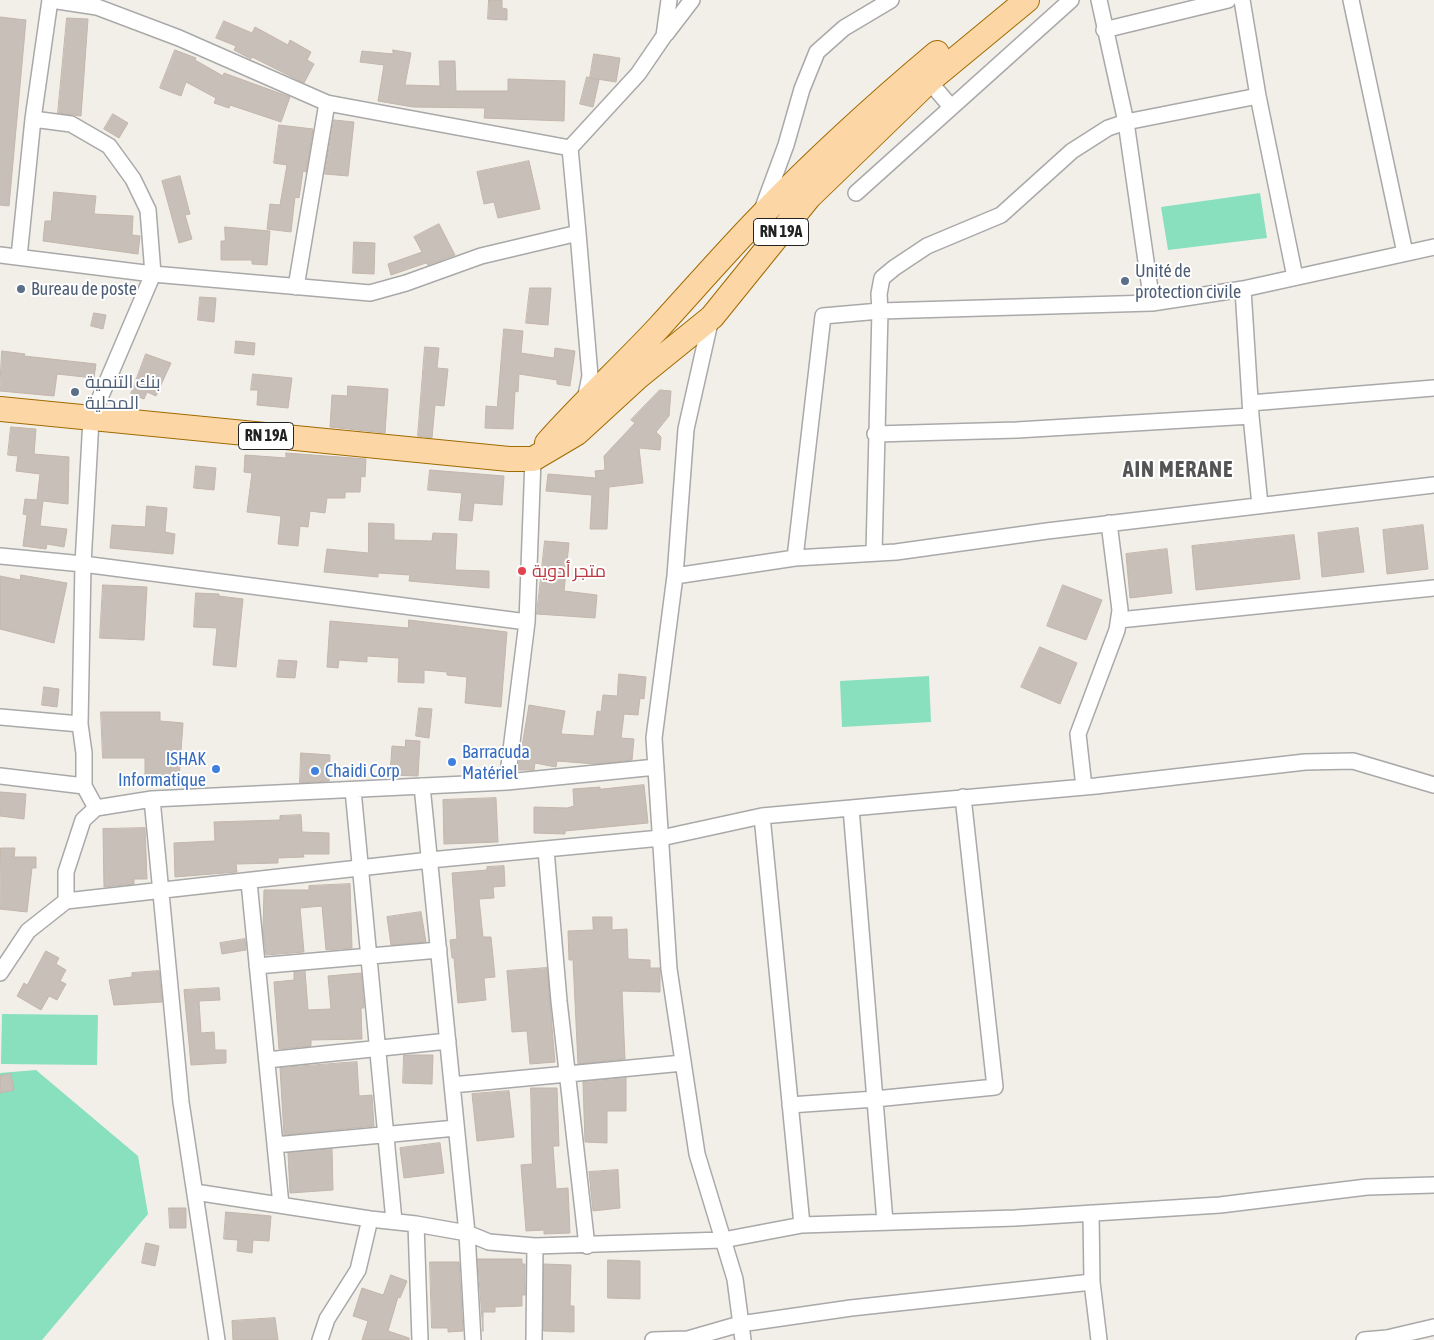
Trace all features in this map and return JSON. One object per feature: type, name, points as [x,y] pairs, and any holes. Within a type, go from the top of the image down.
[{"type":"main road","name":"RN 19A","points":[[533,459],[585,400],[602,386],[637,350],[759,218],[882,99],[1002,0]]},
{"type":"main road","name":"RN 19A","points":[[0,409],[499,458],[533,459],[578,433],[638,377],[712,317],[809,197],[929,81],[1028,0]]},
{"type":"street","points":[[19,257],[33,119],[50,0],[97,7],[143,24],[327,103],[570,148]]},
{"type":"street","points":[[664,36],[669,0]]},
{"type":"street","points":[[585,400],[590,376],[570,148],[638,74],[692,0]]},
{"type":"street","points":[[759,218],[786,145],[802,88],[817,52],[844,28],[891,0]]},
{"type":"street","points":[[856,193],[1071,0]]},
{"type":"street","points":[[1099,0],[1104,30],[1126,122],[1152,302]]},
{"type":"street","points":[[1104,30],[1228,0]]},
{"type":"street","points":[[1242,0],[1258,96],[1294,277]]},
{"type":"street","points":[[1351,0],[1404,253]]},
{"type":"street","points":[[929,81],[951,108]]},
{"type":"street","points":[[874,553],[879,294],[882,278],[927,246],[1001,215],[1072,150],[1108,128],[1126,122],[1258,96]]},
{"type":"street","points":[[296,287],[327,103]]},
{"type":"street","points":[[33,119],[71,124],[109,146],[133,179],[148,210],[153,274],[91,419],[83,564],[80,724],[84,753],[84,786],[96,808]]},
{"type":"street","points":[[0,255],[153,274],[370,293],[406,283],[481,256],[578,233]]},
{"type":"street","points":[[795,558],[823,316],[880,312],[1152,302],[1243,289],[1434,247]]},
{"type":"street","points":[[1243,289],[1250,409],[1260,505]]},
{"type":"street","points":[[712,317],[686,429],[675,576],[654,738],[669,969],[697,1154],[735,1279],[743,1340]]},
{"type":"street","points":[[876,434],[1017,430],[1250,409],[1434,388]]},
{"type":"street","points":[[507,782],[527,622],[533,459]]},
{"type":"street","points":[[675,576],[795,558],[874,553],[1434,485]]},
{"type":"street","points":[[1084,787],[1078,734],[1117,630],[1120,610],[1109,524]]},
{"type":"street","points":[[0,556],[83,564],[527,622]]},
{"type":"street","points":[[1118,620],[1434,588]]},
{"type":"street","points":[[0,717],[80,724]]},
{"type":"street","points":[[0,973],[28,931],[66,901],[360,870],[430,860],[661,838],[762,816],[1084,787],[1305,762],[1353,761],[1434,785]]},
{"type":"street","points":[[66,901],[66,872],[82,820],[96,808],[152,799],[507,782],[656,767]]},
{"type":"street","points":[[0,776],[84,786]]},
{"type":"street","points":[[422,786],[467,1233],[473,1340]]},
{"type":"street","points":[[354,790],[394,1221]]},
{"type":"street","points":[[790,1105],[995,1087],[963,797]]},
{"type":"street","points":[[152,799],[181,1102],[217,1340]]},
{"type":"street","points":[[851,808],[885,1222]]},
{"type":"street","points":[[762,816],[802,1225]]},
{"type":"street","points":[[546,850],[567,1074],[587,1246]]},
{"type":"street","points":[[248,882],[281,1205]]},
{"type":"street","points":[[257,966],[439,950]]},
{"type":"street","points":[[266,1060],[448,1041]]},
{"type":"street","points":[[452,1085],[684,1063]]},
{"type":"street","points":[[275,1144],[456,1128]]},
{"type":"street","points":[[195,1192],[370,1219],[416,1224],[467,1233],[489,1242],[535,1246],[587,1246],[723,1240],[802,1225],[1091,1213],[1220,1205],[1367,1187],[1434,1185]]},
{"type":"street","points":[[1091,1213],[1092,1282],[1099,1340]]},
{"type":"street","points":[[320,1340],[328,1319],[358,1270],[370,1219]]},
{"type":"street","points":[[416,1224],[420,1340]]},
{"type":"street","points":[[534,1340],[535,1246]]},
{"type":"street","points":[[653,1340],[688,1339],[740,1324],[851,1308],[1092,1282]]},
{"type":"street","points":[[1364,1340],[1387,1338],[1434,1327]]},
{"type":"green space","points":[[1260,193],[1267,238],[1168,250],[1161,207]]},
{"type":"green space","points":[[929,676],[931,722],[842,727],[840,681]]},
{"type":"green space","points":[[2,1014],[98,1015],[97,1065],[1,1064]]},
{"type":"green space","points":[[36,1070],[138,1156],[148,1214],[42,1340],[0,1340],[0,1073]]},
{"type":"building","points":[[489,0],[502,0],[502,8],[507,9],[507,20],[488,19]]},
{"type":"building","points":[[0,17],[26,20],[9,206],[0,205]]},
{"type":"building","points":[[67,18],[88,19],[81,116],[58,113]]},
{"type":"building","points":[[224,21],[252,33],[255,27],[288,45],[290,40],[311,52],[307,60],[314,64],[304,83],[252,57],[251,59],[234,50],[236,46],[216,38]]},
{"type":"building","points":[[175,50],[196,58],[195,60],[223,76],[224,73],[290,97],[281,122],[230,105],[229,108],[214,103],[216,98],[186,82],[181,96],[160,88]]},
{"type":"building","points":[[393,50],[411,53],[405,85],[440,86],[439,61],[455,61],[456,91],[508,91],[508,79],[565,81],[564,121],[484,118],[485,108],[413,107],[378,101],[384,65],[360,62],[362,51],[393,54]]},
{"type":"building","points":[[594,54],[620,58],[616,82],[590,78]]},
{"type":"building","points":[[587,77],[599,80],[593,107],[580,104]]},
{"type":"building","points":[[113,114],[128,123],[119,138],[104,129]]},
{"type":"building","points":[[334,120],[354,122],[348,176],[325,174]]},
{"type":"building","points":[[279,125],[313,129],[306,172],[303,171],[299,198],[295,197],[291,232],[267,229],[270,204],[280,205],[287,165],[274,163]]},
{"type":"building","points":[[529,161],[540,209],[498,218],[494,202],[484,204],[477,172]]},
{"type":"building","points":[[180,176],[190,214],[185,215],[192,239],[179,243],[162,181]]},
{"type":"building","points":[[54,192],[96,196],[94,214],[133,216],[132,235],[140,236],[138,254],[43,241],[45,221],[51,221]]},
{"type":"building","points":[[439,224],[455,255],[391,275],[388,264],[422,252],[414,237]]},
{"type":"building","points":[[225,227],[270,231],[267,265],[252,264],[252,260],[221,260],[221,241],[225,241]]},
{"type":"building","points":[[354,242],[375,243],[374,274],[353,273]]},
{"type":"building","points":[[530,288],[551,288],[548,325],[526,323]]},
{"type":"building","points":[[200,297],[216,298],[214,322],[198,320]]},
{"type":"building","points":[[94,313],[106,315],[103,329],[91,326]]},
{"type":"building","points":[[504,329],[523,331],[521,353],[554,358],[555,348],[575,351],[570,386],[557,384],[557,380],[519,374],[518,392],[515,391],[513,429],[485,428],[486,406],[497,407]]},
{"type":"building","points":[[236,341],[255,343],[254,355],[235,353]]},
{"type":"building","points":[[425,347],[439,348],[437,368],[448,369],[444,406],[435,405],[432,438],[418,436]]},
{"type":"building","points":[[2,351],[25,354],[24,356],[96,364],[94,378],[57,374],[54,396],[0,391]]},
{"type":"building","points":[[146,354],[171,363],[156,396],[147,392],[144,399],[131,394]]},
{"type":"building","points":[[253,374],[292,378],[288,408],[257,405],[258,390],[251,390]]},
{"type":"building","points":[[348,386],[388,389],[385,433],[330,427],[332,395],[347,396]]},
{"type":"building","points":[[660,390],[671,391],[669,416],[656,432],[661,437],[660,450],[639,448],[643,483],[609,487],[607,529],[590,529],[592,495],[546,491],[548,474],[596,478],[595,471],[605,470],[604,456],[635,423],[631,420]]},
{"type":"building","points":[[11,427],[36,429],[34,454],[69,457],[68,504],[43,501],[40,526],[67,529],[64,547],[47,544],[46,549],[23,546],[27,515],[23,514],[25,499],[37,500],[40,474],[16,471],[18,456],[8,455]]},
{"type":"building","points":[[286,453],[366,459],[365,477],[361,476],[360,492],[345,492],[345,498],[327,498],[325,513],[310,511],[308,527],[300,526],[298,546],[278,544],[281,516],[247,512],[252,473],[244,472],[245,455],[286,458]]},
{"type":"building","points":[[196,466],[216,468],[214,490],[194,488]]},
{"type":"building","points":[[430,470],[504,476],[502,505],[474,503],[472,521],[459,520],[462,493],[428,490]]},
{"type":"building","points":[[147,506],[167,508],[165,532],[175,534],[173,554],[110,548],[112,525],[145,527]]},
{"type":"building","points":[[369,523],[394,524],[394,540],[432,541],[433,533],[457,534],[455,570],[489,571],[489,588],[409,581],[410,575],[378,573],[378,577],[324,572],[327,549],[368,553]]},
{"type":"building","points":[[1423,525],[1428,569],[1387,574],[1383,530]]},
{"type":"building","points":[[1358,528],[1364,572],[1322,577],[1318,533]]},
{"type":"building","points":[[1294,535],[1300,579],[1196,590],[1192,546]]},
{"type":"building","points":[[545,541],[569,543],[564,591],[597,595],[595,618],[537,614]]},
{"type":"building","points":[[1167,549],[1172,593],[1130,598],[1126,554]]},
{"type":"building","points":[[21,575],[67,583],[54,643],[0,629],[0,576],[20,580]]},
{"type":"building","points":[[103,585],[147,587],[144,640],[100,638]]},
{"type":"building","points":[[1063,585],[1102,600],[1086,640],[1047,626]]},
{"type":"building","points":[[196,593],[219,594],[219,596],[243,599],[236,667],[213,665],[217,628],[194,627]]},
{"type":"building","points":[[409,620],[507,632],[501,707],[465,703],[467,677],[447,675],[447,672],[424,670],[424,683],[398,682],[399,658],[367,656],[367,662],[339,660],[338,668],[327,667],[330,621],[408,628]]},
{"type":"building","points":[[1040,647],[1077,663],[1060,704],[1021,687]]},
{"type":"building","points":[[279,660],[297,661],[295,678],[277,677]]},
{"type":"building","points":[[619,674],[646,677],[644,699],[640,698],[638,715],[624,714],[621,738],[634,739],[632,760],[596,764],[557,761],[556,767],[535,763],[534,770],[518,770],[529,705],[565,711],[561,734],[594,736],[597,711],[601,712],[603,695],[617,696]]},
{"type":"building","points":[[44,687],[59,689],[57,707],[42,705]]},
{"type":"building","points":[[419,708],[432,709],[429,738],[416,736]]},
{"type":"building","points":[[101,712],[160,712],[160,721],[183,723],[179,779],[145,778],[145,758],[103,758]]},
{"type":"building","points":[[406,740],[420,741],[418,776],[390,775],[392,746],[405,747]]},
{"type":"building","name":"Chaidi Corp","points":[[301,753],[330,755],[329,781],[300,783]]},
{"type":"building","points":[[644,785],[648,823],[565,831],[565,834],[534,833],[534,807],[567,808],[574,806],[573,789],[600,787],[600,789]]},
{"type":"building","points":[[0,792],[26,794],[24,819],[0,816]]},
{"type":"building","points":[[496,798],[498,842],[444,844],[443,800]]},
{"type":"building","points":[[301,815],[302,832],[329,833],[329,854],[303,854],[304,857],[278,858],[278,863],[236,864],[237,872],[175,877],[174,843],[215,841],[214,822],[280,820],[280,816]]},
{"type":"building","points":[[145,828],[147,879],[134,879],[134,884],[104,887],[103,829]]},
{"type":"building","points":[[1,848],[15,848],[14,857],[36,857],[36,868],[32,868],[27,912],[0,909]]},
{"type":"building","points":[[504,866],[505,886],[493,887],[494,898],[479,899],[483,937],[491,937],[495,977],[484,978],[486,1000],[458,1003],[454,958],[452,958],[450,940],[457,939],[452,873],[487,870],[487,867]]},
{"type":"building","points":[[350,884],[352,948],[326,950],[322,906],[300,908],[304,952],[266,955],[263,929],[264,890],[309,890],[309,886]]},
{"type":"building","points":[[421,912],[426,942],[391,945],[387,917]]},
{"type":"building","points":[[593,917],[612,917],[612,930],[627,929],[628,959],[650,960],[650,968],[660,968],[660,992],[622,991],[625,1059],[578,1064],[573,960],[569,960],[568,931],[593,930]]},
{"type":"building","points":[[245,939],[246,950],[222,954],[220,943]]},
{"type":"building","points":[[46,951],[59,958],[56,964],[66,970],[60,981],[66,984],[57,1000],[49,996],[41,1010],[17,996],[24,983],[27,985]]},
{"type":"building","points":[[547,968],[555,1062],[530,1064],[527,1031],[512,1032],[507,971]]},
{"type":"building","points":[[159,971],[162,1002],[114,1005],[109,980],[132,977],[132,973]]},
{"type":"building","points":[[305,971],[308,1010],[331,1009],[328,976],[361,973],[364,1008],[361,1008],[362,1039],[311,1040],[311,1046],[279,1049],[274,982],[294,980],[294,972]]},
{"type":"building","points":[[219,988],[220,1000],[199,1001],[201,1033],[214,1032],[215,1050],[226,1050],[226,1063],[191,1065],[184,990]]},
{"type":"building","points":[[404,1055],[433,1055],[432,1084],[403,1083]]},
{"type":"building","points":[[357,1062],[359,1096],[372,1095],[374,1126],[284,1135],[280,1068]]},
{"type":"building","points":[[11,1074],[14,1090],[0,1093],[0,1076]]},
{"type":"building","points":[[626,1078],[626,1111],[607,1111],[607,1143],[585,1142],[583,1082]]},
{"type":"building","points":[[531,1088],[557,1088],[559,1146],[553,1146],[556,1189],[568,1188],[570,1233],[544,1234],[544,1230],[526,1231],[521,1165],[532,1164]]},
{"type":"building","points":[[509,1091],[514,1137],[477,1141],[472,1094]]},
{"type":"building","points":[[440,1143],[444,1173],[404,1178],[400,1148]]},
{"type":"building","points":[[332,1149],[333,1190],[290,1193],[288,1153]]},
{"type":"building","points":[[618,1170],[620,1208],[593,1211],[589,1172]]},
{"type":"building","points":[[169,1208],[186,1208],[186,1228],[170,1228]]},
{"type":"building","points":[[226,1212],[271,1216],[269,1241],[253,1240],[252,1253],[237,1251],[238,1240],[224,1239]]},
{"type":"building","points":[[146,1243],[159,1246],[155,1266],[142,1263]]},
{"type":"building","points":[[478,1259],[522,1259],[522,1264],[525,1264],[525,1295],[522,1295],[522,1306],[495,1307],[495,1312],[483,1312],[483,1331]]},
{"type":"building","points":[[608,1260],[640,1261],[640,1299],[608,1298]]},
{"type":"building","points":[[430,1262],[459,1262],[463,1331],[448,1332],[448,1328],[432,1328]]},
{"type":"building","points":[[544,1264],[571,1265],[570,1306],[574,1306],[574,1332],[544,1331]]},
{"type":"building","points":[[391,1275],[407,1281],[400,1298],[398,1297],[388,1331],[409,1338],[409,1340],[362,1340],[368,1321],[353,1316],[362,1288],[383,1295]]},
{"type":"building","points":[[275,1318],[278,1340],[233,1340],[232,1321]]},
{"type":"place","name":"Unité de protection civile","points":[[1125,281]]},
{"type":"place","name":"Bureau de poste","points":[[21,289]]},
{"type":"place","name":"بنك التنمية المحلية","points":[[75,392]]},
{"type":"place","name":"متجر أدوية","points":[[522,571]]},
{"type":"place","name":"Barracuda Matériel","points":[[452,762]]},
{"type":"place","name":"ISHAK Informatique","points":[[216,769]]},
{"type":"place","name":"Chaidi Corp","points":[[315,771]]},
{"type":"district","name":"AIN MERANE","points":[[1178,470]]}]
